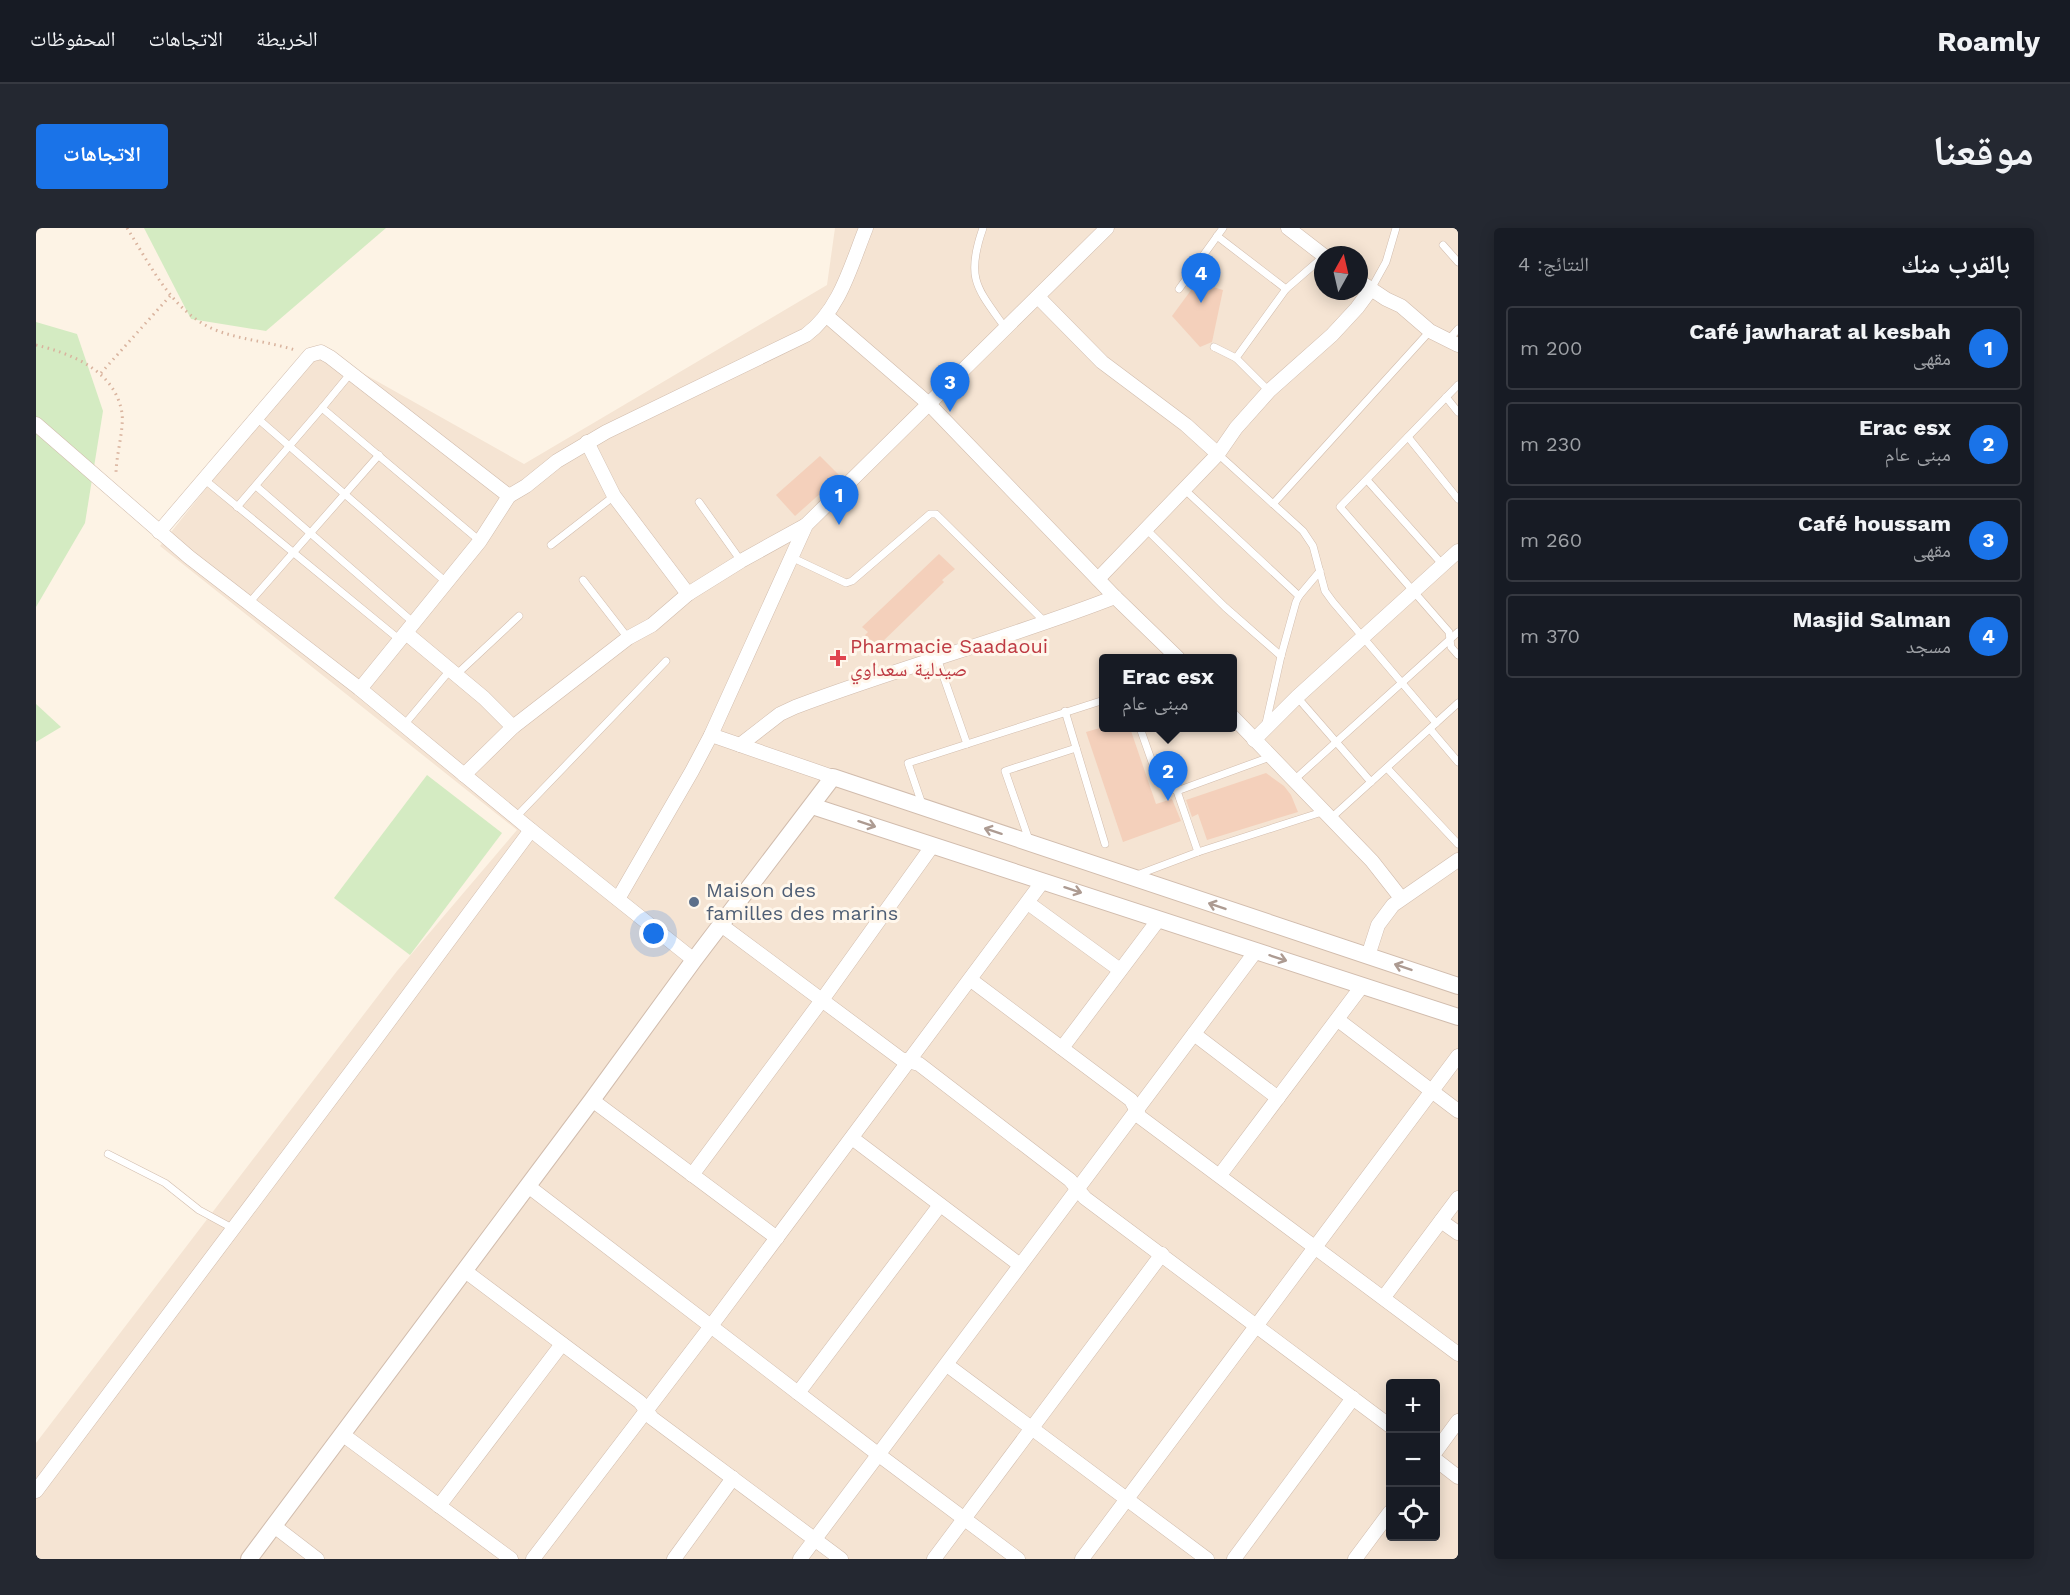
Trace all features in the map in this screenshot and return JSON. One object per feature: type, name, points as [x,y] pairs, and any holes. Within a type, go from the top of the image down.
[{"type":"street","points":[[360,689],[480,541],[509,496],[526,486],[557,460],[587,442],[672,398],[806,335],[827,316],[845,280],[866,228]]},
{"type":"street","points":[[464,775],[513,727],[628,638],[652,625],[688,594],[806,525],[1039,298],[1107,228]]},
{"type":"street","points":[[1288,228],[1314,249]]},
{"type":"street","points":[[1368,287],[1401,306],[1430,331],[1453,343]]},
{"type":"street","points":[[1098,579],[1218,454],[1236,428],[1269,391],[1291,369],[1332,335],[1371,289]]},
{"type":"street","points":[[1039,298],[1102,362],[1186,425],[1218,454]]},
{"type":"street","points":[[827,316],[929,404],[1115,597],[1174,654]]},
{"type":"street","points":[[159,532],[310,355],[321,352],[509,496]]},
{"type":"street","points":[[36,424],[159,532],[360,689],[694,960]]},
{"type":"street","points":[[587,442],[614,496],[688,594]]},
{"type":"street","points":[[618,899],[711,735],[806,525]]},
{"type":"street","points":[[1254,740],[1297,697],[1458,551]]},
{"type":"street","points":[[740,745],[780,714],[795,706],[1046,623],[1115,597]]},
{"type":"street","points":[[406,632],[484,698],[513,727]]},
{"type":"street","points":[[1237,721],[1326,816],[1372,861],[1401,898]]},
{"type":"street","points":[[711,735],[924,809],[1458,986]]},
{"type":"street","points":[[249,1559],[694,960],[833,777]]},
{"type":"street","points":[[812,806],[1458,1017]]},
{"type":"street","points":[[36,1491],[531,830]]},
{"type":"street","points":[[692,1175],[933,845]]},
{"type":"street","points":[[1368,956],[1378,925],[1385,914],[1401,898],[1458,860]]},
{"type":"street","points":[[533,1559],[711,1326],[1044,881]]},
{"type":"street","points":[[1028,903],[1120,970]]},
{"type":"street","points":[[1062,1048],[1159,919]]},
{"type":"street","points":[[721,925],[901,1059],[919,1064],[1070,1180],[1085,1198],[1386,1423]]},
{"type":"street","points":[[800,1559],[1256,951]]},
{"type":"street","points":[[971,980],[1131,1100],[1140,1117],[1458,1354]]},
{"type":"street","points":[[1220,1175],[1362,986]]},
{"type":"street","points":[[1338,1020],[1458,1111]]},
{"type":"street","points":[[1194,1034],[1278,1098]]},
{"type":"street","points":[[1082,1559],[1458,1056]]},
{"type":"street","points":[[592,1100],[777,1238]]},
{"type":"street","points":[[852,1138],[1020,1265]]},
{"type":"street","points":[[528,1186],[1018,1559]]},
{"type":"street","points":[[1384,1297],[1458,1198]]},
{"type":"street","points":[[798,1393],[940,1205]]},
{"type":"street","points":[[1441,1221],[1458,1233]]},
{"type":"street","points":[[934,1559],[1162,1254]]},
{"type":"street","points":[[465,1271],[640,1402],[652,1418],[840,1559]]},
{"type":"street","points":[[439,1506],[561,1344]]},
{"type":"street","points":[[947,1365],[1207,1559]]},
{"type":"street","points":[[1234,1559],[1353,1398]]},
{"type":"street","points":[[1440,1446],[1458,1421]]},
{"type":"street","points":[[342,1434],[511,1559]]},
{"type":"street","points":[[1440,1463],[1458,1477]]},
{"type":"street","points":[[674,1559],[733,1478]]},
{"type":"street","points":[[1355,1559],[1386,1517]]},
{"type":"street","points":[[274,1526],[317,1559]]},
{"type":"lane","points":[[982,228],[974,259],[974,278],[980,292],[1006,330]]},
{"type":"lane","points":[[1179,289],[1223,228]]},
{"type":"lane","points":[[1371,289],[1386,262],[1396,228]]},
{"type":"lane","points":[[1217,236],[1286,289]]},
{"type":"lane","points":[[1443,245],[1458,262]]},
{"type":"lane","points":[[1236,358],[1286,289],[1314,264]]},
{"type":"lane","points":[[1453,343],[1458,329]]},
{"type":"lane","points":[[1273,504],[1430,331]]},
{"type":"lane","points":[[1214,347],[1236,358],[1269,391]]},
{"type":"lane","points":[[237,507],[350,374]]},
{"type":"lane","points":[[1458,385],[1340,507],[1449,632],[1451,647],[1458,655]]},
{"type":"lane","points":[[1446,398],[1458,412]]},
{"type":"lane","points":[[322,408],[480,541]]},
{"type":"lane","points":[[257,418],[446,582]]},
{"type":"lane","points":[[1408,437],[1458,499]]},
{"type":"lane","points":[[1218,454],[1303,531],[1313,546],[1325,591],[1401,683],[1458,762]]},
{"type":"lane","points":[[249,603],[379,455]]},
{"type":"lane","points":[[205,480],[293,553],[406,632]]},
{"type":"lane","points":[[1367,480],[1443,565]]},
{"type":"lane","points":[[256,486],[310,534],[406,632]]},
{"type":"lane","points":[[1184,489],[1299,596]]},
{"type":"lane","points":[[550,545],[614,496]]},
{"type":"lane","points":[[699,502],[741,561]]},
{"type":"lane","points":[[791,557],[846,583],[852,581],[930,514],[936,514],[1046,623]]},
{"type":"lane","points":[[1146,530],[1225,607],[1281,656]]},
{"type":"lane","points":[[1265,729],[1281,656],[1299,596],[1320,571]]},
{"type":"lane","points":[[583,580],[628,638]]},
{"type":"lane","points":[[404,725],[454,672],[519,616]]},
{"type":"lane","points":[[1293,781],[1458,632]]},
{"type":"lane","points":[[937,658],[966,744]]},
{"type":"lane","points":[[516,817],[666,661]]},
{"type":"lane","points":[[1297,697],[1371,782]]},
{"type":"lane","points":[[924,809],[908,763],[1099,701]]},
{"type":"lane","points":[[1132,877],[1198,852],[1326,816],[1371,782],[1458,703]]},
{"type":"lane","points":[[1065,711],[1105,844]]},
{"type":"lane","points":[[1141,732],[1158,779],[1177,791],[1198,852]]},
{"type":"lane","points":[[1030,843],[1005,771],[1076,748]]},
{"type":"lane","points":[[1177,791],[1270,757]]},
{"type":"lane","points":[[1387,768],[1458,844]]},
{"type":"lane","points":[[108,1154],[165,1183],[199,1210],[234,1229]]},
{"type":"path","points":[[127,228],[170,296],[197,321],[217,331],[291,348],[310,355]]},
{"type":"path","points":[[101,373],[170,296]]},
{"type":"path","points":[[36,345],[79,359],[101,373],[113,388],[122,414],[116,466],[117,495]]},
{"type":"shaded area","points":[[835,228],[1458,228],[1458,1559],[36,1559],[36,1443],[397,971],[517,830],[160,546],[318,348],[524,464],[827,285]]},
{"type":"green space","points":[[144,228],[386,228],[266,331],[191,319]]},
{"type":"green space","points":[[36,322],[77,334],[103,411],[85,523],[36,607]]},
{"type":"green space","points":[[36,704],[61,727],[36,742]]},
{"type":"green space","points":[[427,775],[502,833],[410,955],[334,898]]},
{"type":"building","points":[[1197,282],[1223,290],[1212,342],[1200,347],[1172,316]]},
{"type":"building","points":[[820,456],[840,476],[795,516],[776,495]]},
{"type":"building","points":[[939,554],[955,569],[878,646],[865,635],[868,632],[862,627]]},
{"type":"building","points":[[1099,728],[1099,732],[1131,732],[1156,804],[1172,799],[1181,821],[1123,842],[1086,732]]},
{"type":"building","points":[[1266,773],[1284,786],[1291,795],[1298,812],[1207,840],[1198,814],[1192,817],[1186,800]]},
{"type":"place","name":"Masjid Salman","points":[[1201,303]]},
{"type":"place","name":"Café houssam","points":[[950,412]]},
{"type":"place","name":"Café jawharat al kesbah","points":[[839,525]]},
{"type":"place","name":"Pharmacie Saadaoui صيدلية سعداوي","points":[[838,658]]},
{"type":"place","name":"Erac esx","points":[[1168,801]]},
{"type":"place","name":"Maison des familles des marins","points":[[694,902]]}]
